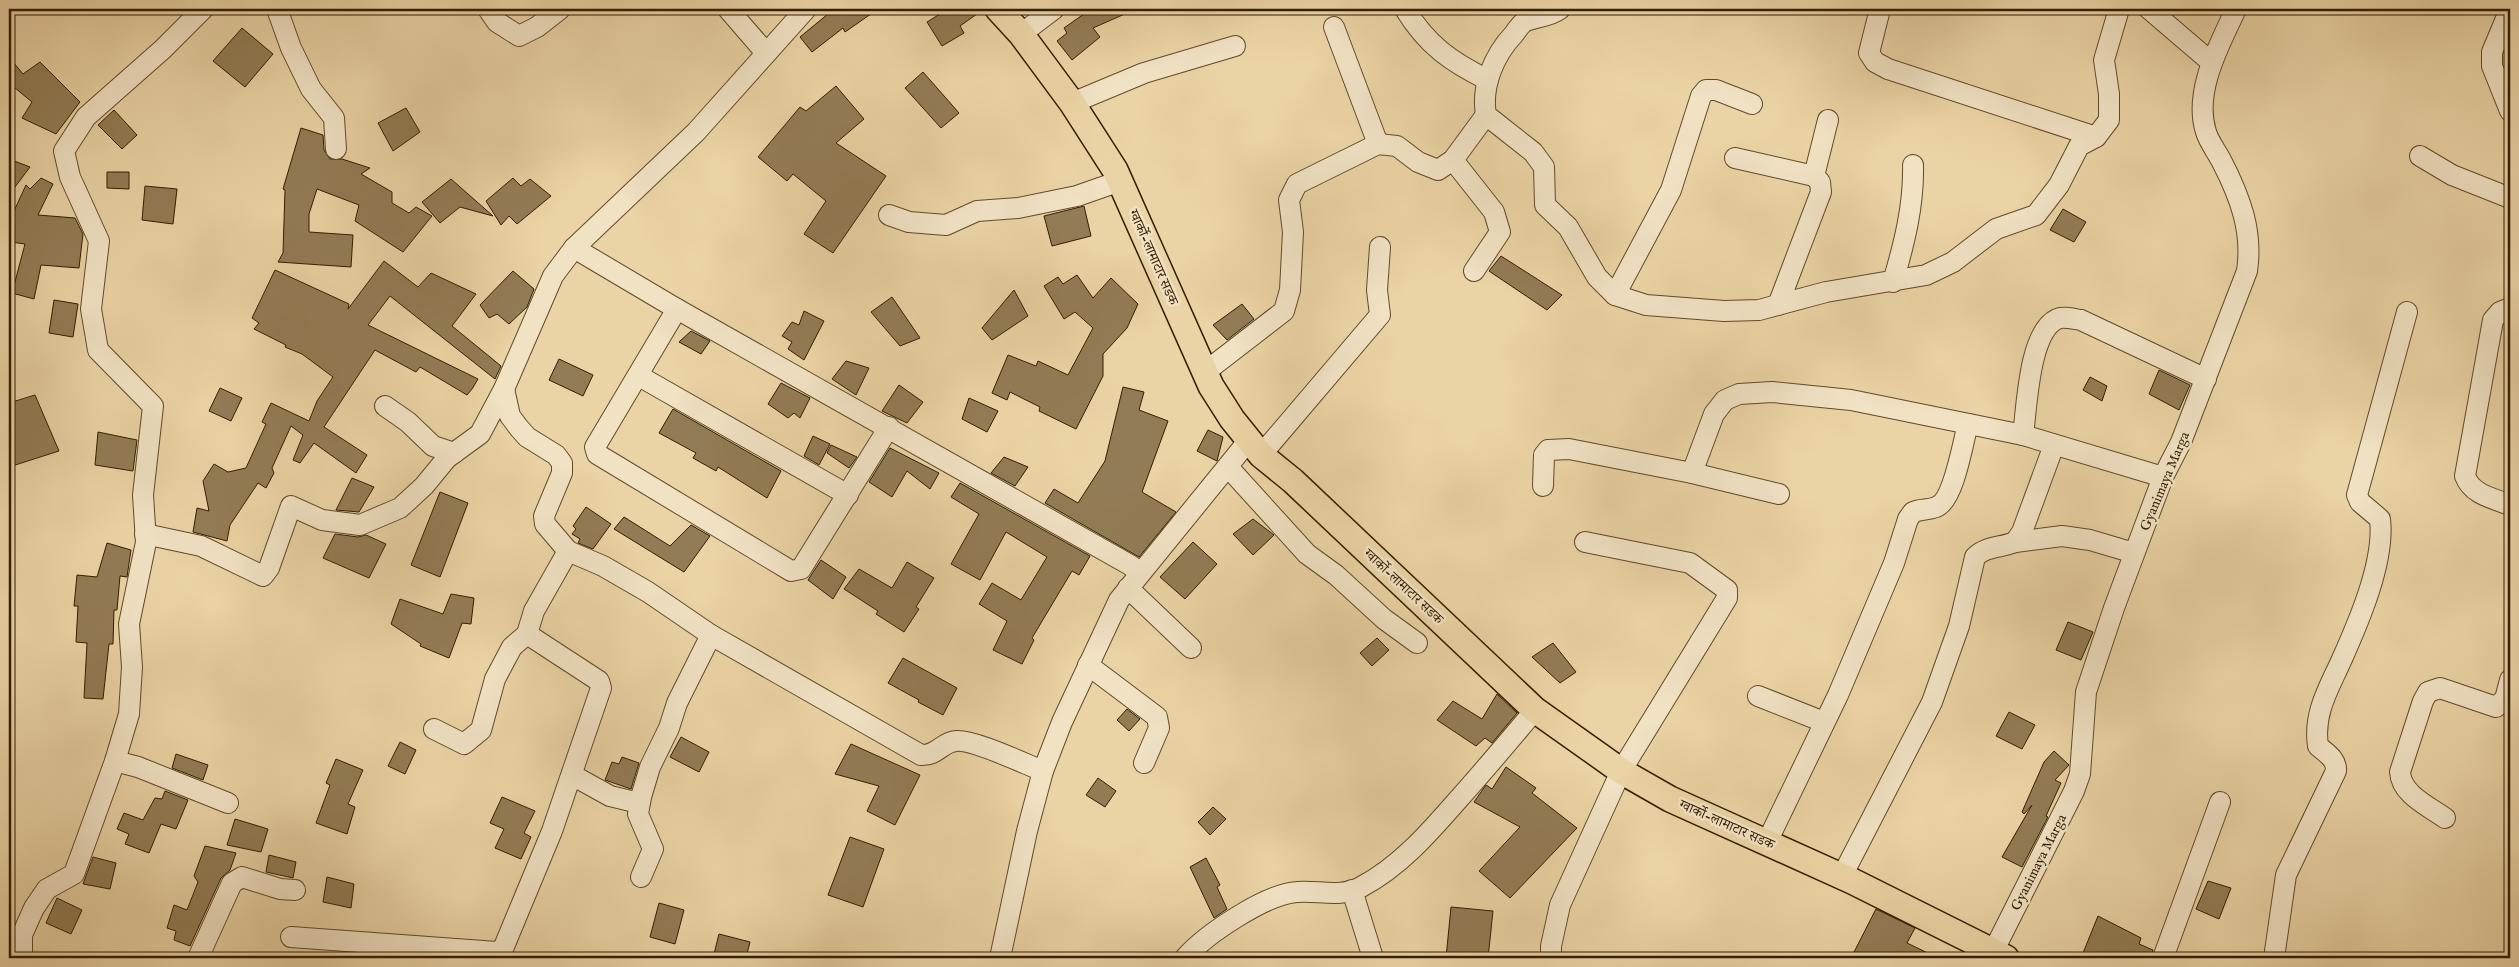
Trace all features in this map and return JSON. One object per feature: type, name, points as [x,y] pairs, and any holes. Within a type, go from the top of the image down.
[{"type":"main road","name":"ग्वार्को-लामाटार सडक","points":[[998,9],[1021,34],[1072,103],[1115,170],[1205,372],[1232,419],[1255,448],[1293,481],[1535,710],[1621,771],[1670,798],[1842,876],[2000,955]]},
{"type":"street","points":[[22,958],[22,935],[34,908],[47,889],[74,874],[115,761],[129,714],[132,667],[128,624],[146,542],[143,495],[152,406],[98,350],[91,308],[100,241],[70,177],[64,151],[86,117],[163,49],[203,9]]},
{"type":"street","points":[[277,9],[291,48],[311,89],[334,118],[336,149]]},
{"type":"street","points":[[488,9],[496,22],[519,36],[537,27],[560,9]]},
{"type":"street","points":[[728,9],[766,53]]},
{"type":"street","points":[[145,534],[201,546],[262,576],[269,568],[291,506],[322,520],[360,525],[400,508],[454,453],[480,434],[504,389],[553,276],[574,248],[696,132],[806,9]]},
{"type":"street","points":[[1021,34],[1054,9]]},
{"type":"street","points":[[1405,9],[1418,30],[1428,41],[1465,69],[1488,80]]},
{"type":"street","points":[[1560,9],[1551,15],[1524,22],[1507,41],[1491,69],[1484,103],[1486,115],[1533,152],[1544,167],[1545,205],[1568,228],[1597,277],[1615,295],[1646,305],[1724,311],[1759,310],[1826,292],[1893,282],[1933,272],[1954,262],[1996,229],[2036,215],[2059,185],[2079,146],[2096,137],[2109,120],[2109,94],[2104,60],[2119,9]]},
{"type":"street","points":[[1880,9],[1869,53],[1875,62],[1888,69],[2096,137]]},
{"type":"street","points":[[2149,9],[2211,62]]},
{"type":"street","name":"Gyanimaya Marga","points":[[2000,955],[2074,792],[2080,774],[2086,692],[2134,552],[2163,478],[2181,442],[2247,271],[2250,250],[2249,234],[2241,202],[2206,132],[2204,97],[2211,62],[2236,9]]},
{"type":"street","points":[[2510,9],[2492,52],[2492,66],[2510,111]]},
{"type":"street","points":[[1334,26],[1378,144]]},
{"type":"street","points":[[1072,103],[1144,73],[1235,46]]},
{"type":"street","points":[[1615,295],[1671,190],[1706,90],[1716,90],[1752,104]]},
{"type":"street","points":[[1205,372],[1284,311],[1290,290],[1293,232],[1289,200],[1297,184],[1378,144],[1397,146],[1418,162],[1438,170],[1453,160],[1486,115]]},
{"type":"street","points":[[1814,176],[1828,120]]},
{"type":"street","points":[[2420,156],[2452,175],[2510,198]]},
{"type":"street","points":[[1735,158],[1814,176],[1820,182],[1821,192],[1778,305]]},
{"type":"street","points":[[1453,160],[1494,212],[1500,232],[1474,271]]},
{"type":"street","points":[[1893,282],[1907,236],[1914,185],[1913,165]]},
{"type":"street","points":[[889,215],[909,222],[946,225],[977,211],[1018,208],[1077,196],[1120,181]]},
{"type":"street","points":[[1000,958],[1027,831],[1043,771],[1062,722],[1119,600],[1228,467],[1255,448],[1380,315],[1377,277],[1380,247]]},
{"type":"street","points":[[574,248],[677,309],[889,427],[1130,565],[1134,580],[1191,648]]},
{"type":"street","points":[[2510,308],[2500,312],[2494,320],[2465,476],[2468,485],[2474,491],[2510,505]]},
{"type":"street","points":[[677,309],[639,376],[595,447],[597,454],[791,571],[801,569],[889,427]]},
{"type":"street","points":[[2274,958],[2286,875],[2336,771],[2337,765],[2332,758],[2318,746],[2316,729],[2324,694],[2362,614],[2375,562],[2381,530],[2380,519],[2360,502],[2357,495],[2407,312]]},
{"type":"street","points":[[2023,435],[2036,348],[2047,325],[2060,317],[2080,320],[2206,378]]},
{"type":"street","points":[[639,376],[848,495]]},
{"type":"street","points":[[504,389],[510,416],[526,437],[556,455],[562,463],[562,473],[544,516],[545,524],[568,551],[603,566],[648,592],[711,635],[922,755],[936,753],[950,742],[966,741],[1043,771]]},
{"type":"street","points":[[1692,473],[1714,414],[1725,400],[1739,394],[1772,392],[1851,400],[2023,435],[2163,478]]},
{"type":"street","points":[[385,406],[408,422],[433,446],[454,453]]},
{"type":"street","points":[[1766,842],[1824,722],[1894,563],[1908,519],[1913,512],[1937,507],[1945,501],[1950,491],[1968,424]]},
{"type":"street","points":[[2015,542],[2022,532],[2054,445]]},
{"type":"street","points":[[1543,486],[1544,455],[1548,450],[1569,448],[1692,473],[1779,494]]},
{"type":"street","points":[[1228,467],[1307,554],[1336,575],[1384,619],[1417,643]]},
{"type":"street","points":[[1842,876],[1932,702],[1960,626],[1975,557],[1981,551],[1991,547],[2062,536],[2090,540],[2134,552]]},
{"type":"street","points":[[1551,958],[1551,946],[1560,905],[1621,771],[1727,598],[1727,590],[1690,563],[1585,542]]},
{"type":"street","points":[[434,729],[464,744],[481,730],[495,679],[512,647],[527,634],[534,611],[568,551]]},
{"type":"street","points":[[291,936],[435,953],[497,952],[503,949],[552,830],[601,685],[599,681],[563,656],[527,634]]},
{"type":"street","points":[[641,877],[653,849],[638,814],[650,767],[670,728],[677,703],[711,635]]},
{"type":"street","points":[[1088,665],[1157,717],[1159,728],[1144,763]]},
{"type":"street","points":[[2445,818],[2403,787],[2400,779],[2400,772],[2423,701],[2428,692],[2440,688],[2496,707],[2505,699],[2510,681]]},
{"type":"street","points":[[1758,696],[1824,722]]},
{"type":"street","points":[[1185,958],[1197,945],[1248,911],[1280,894],[1299,892],[1340,893],[1359,888],[1393,867],[1420,840],[1535,710]]},
{"type":"street","points":[[115,761],[138,767],[228,803]]},
{"type":"street","points":[[572,775],[610,796],[640,803]]},
{"type":"street","points":[[2163,958],[2220,802]]},
{"type":"street","points":[[198,958],[232,883],[242,877],[280,889],[295,890]]},
{"type":"street","points":[[1352,890],[1373,958]]},
{"type":"building","points":[[834,9],[878,9],[845,32],[843,28],[812,52],[800,37]]},
{"type":"building","points":[[948,9],[984,9],[960,26],[964,33],[942,46],[927,22]]},
{"type":"building","points":[[1091,9],[1136,9],[1093,28],[1100,37],[1072,60],[1057,41],[1067,33],[1064,28]]},
{"type":"building","points":[[242,28],[273,54],[245,87],[213,61]]},
{"type":"building","points":[[9,57],[23,74],[40,62],[80,102],[56,134],[22,118],[32,102],[9,83]]},
{"type":"building","points":[[923,72],[959,113],[941,128],[905,88]]},
{"type":"building","points":[[836,86],[864,119],[836,143],[886,176],[833,253],[804,234],[826,201],[793,174],[787,181],[758,157],[800,107],[806,111]]},
{"type":"building","points":[[406,108],[420,132],[393,151],[378,123]]},
{"type":"building","points":[[114,110],[137,135],[122,149],[98,125]]},
{"type":"building","points":[[301,128],[323,135],[324,150],[330,159],[342,159],[370,168],[361,174],[392,192],[392,203],[409,213],[416,207],[432,216],[403,252],[355,221],[359,205],[317,189],[309,214],[309,232],[353,235],[351,267],[278,262],[283,253],[285,190],[283,189]]},
{"type":"building","points":[[9,159],[30,167],[9,195]]},
{"type":"building","points":[[107,172],[129,172],[129,189],[107,188]]},
{"type":"building","points":[[41,178],[53,184],[38,215],[75,218],[83,234],[79,268],[41,265],[34,299],[12,293],[25,244],[11,242],[14,211],[26,185],[30,189]]},
{"type":"building","points":[[513,178],[521,186],[530,179],[551,196],[517,224],[509,216],[501,225],[486,201]]},
{"type":"building","points":[[451,179],[493,216],[460,207],[440,223],[422,202]]},
{"type":"building","points":[[145,186],[177,189],[173,224],[142,220]]},
{"type":"building","points":[[1084,206],[1091,236],[1052,246],[1044,216]]},
{"type":"building","points":[[2063,209],[2086,222],[2074,242],[2050,230]]},
{"type":"building","points":[[1501,256],[1562,295],[1547,310],[1489,271]]},
{"type":"building","points":[[384,261],[418,287],[431,273],[476,294],[452,326],[501,366],[495,379],[390,296],[368,325],[478,379],[467,395],[420,367],[416,372],[375,350],[324,427],[367,455],[356,473],[314,443],[300,463],[293,460],[303,435],[291,426],[272,468],[274,473],[266,488],[258,483],[230,525],[227,541],[193,532],[197,508],[209,511],[203,481],[214,464],[228,472],[246,468],[266,424],[262,422],[271,403],[309,421],[317,401],[333,377],[302,354],[285,347],[286,345],[254,329],[259,323],[252,318],[275,270],[349,304],[348,309]]},
{"type":"building","points":[[513,271],[534,289],[527,307],[509,324],[497,314],[489,318],[480,305]]},
{"type":"building","points":[[1077,275],[1093,298],[1111,278],[1138,304],[1127,328],[1103,354],[1103,376],[1076,429],[1039,411],[1040,407],[1010,392],[1007,400],[992,393],[1008,355],[1036,366],[1038,361],[1068,375],[1093,328],[1075,312],[1064,319],[1044,286],[1058,277],[1063,284]]},
{"type":"building","points":[[1014,290],[1028,316],[992,340],[982,328]]},
{"type":"building","points":[[892,297],[920,338],[900,346],[871,312]]},
{"type":"building","points":[[54,300],[78,304],[73,337],[49,333]]},
{"type":"building","points":[[1242,304],[1254,319],[1227,340],[1213,325]]},
{"type":"building","points":[[804,311],[824,321],[804,360],[788,349],[792,342],[782,336],[792,322],[799,325]]},
{"type":"building","points":[[691,331],[710,341],[701,354],[679,342]]},
{"type":"building","points":[[559,359],[593,375],[583,396],[549,380]]},
{"type":"building","points":[[846,361],[869,368],[856,395],[832,379]]},
{"type":"building","points":[[2159,370],[2190,385],[2179,410],[2149,394]]},
{"type":"building","points":[[2090,377],[2107,386],[2102,401],[2083,390]]},
{"type":"building","points":[[781,383],[810,398],[800,418],[794,413],[788,418],[768,404]]},
{"type":"building","points":[[899,385],[923,402],[907,423],[882,411]]},
{"type":"building","points":[[1123,387],[1144,392],[1139,410],[1168,421],[1142,492],[1176,512],[1139,557],[1045,503],[1054,489],[1078,503],[1105,461]]},
{"type":"building","points":[[220,388],[242,398],[231,421],[209,411]]},
{"type":"building","points":[[35,395],[59,451],[9,467],[9,403]]},
{"type":"building","points":[[969,398],[998,411],[987,432],[962,419]]},
{"type":"building","points":[[673,409],[781,471],[767,498],[718,467],[716,471],[693,458],[696,453],[659,433]]},
{"type":"building","points":[[1208,430],[1223,437],[1217,461],[1197,451]]},
{"type":"building","points":[[98,432],[137,440],[133,471],[95,465]]},
{"type":"building","points":[[813,436],[830,444],[819,465],[804,456]]},
{"type":"building","points":[[831,445],[857,457],[849,468],[827,453]]},
{"type":"building","points":[[890,448],[939,473],[930,489],[907,471],[892,497],[869,482]]},
{"type":"building","points":[[1004,457],[1028,467],[1015,486],[991,473]]},
{"type":"building","points":[[352,478],[374,487],[359,512],[336,510]]},
{"type":"building","points":[[960,483],[1090,556],[1079,575],[1072,571],[1032,638],[1034,640],[1022,664],[993,650],[1007,621],[979,604],[992,583],[1021,600],[1047,557],[1006,532],[980,580],[951,564],[979,514],[951,497]]},
{"type":"building","points":[[440,492],[468,503],[440,577],[411,565]]},
{"type":"building","points":[[586,507],[611,524],[593,549],[578,543],[580,539],[572,534],[576,529],[573,526]]},
{"type":"building","points":[[624,517],[670,546],[691,525],[710,536],[684,572],[614,529]]},
{"type":"building","points":[[1253,519],[1274,535],[1253,555],[1233,534]]},
{"type":"building","points":[[335,534],[358,537],[366,535],[386,544],[369,578],[323,558]]},
{"type":"building","points":[[1193,542],[1217,564],[1185,599],[1160,577]]},
{"type":"building","points":[[107,543],[131,550],[127,577],[120,576],[117,610],[114,610],[113,644],[109,644],[103,699],[84,698],[87,643],[76,642],[78,606],[74,606],[77,575],[97,577]]},
{"type":"building","points":[[821,560],[846,577],[833,599],[808,580]]},
{"type":"building","points":[[907,562],[934,578],[916,607],[919,609],[904,632],[876,614],[878,611],[844,589],[859,569],[892,588]]},
{"type":"building","points":[[451,594],[474,598],[471,624],[462,623],[449,658],[420,646],[421,644],[391,624],[400,599],[443,614]]},
{"type":"building","points":[[2068,622],[2093,632],[2081,660],[2056,650]]},
{"type":"building","points":[[1377,638],[1389,650],[1372,666],[1360,653]]},
{"type":"building","points":[[1553,643],[1576,672],[1560,683],[1532,657]]},
{"type":"building","points":[[903,658],[957,688],[943,715],[888,683]]},
{"type":"building","points":[[1497,694],[1517,713],[1492,743],[1485,738],[1476,746],[1437,720],[1453,701],[1482,719]]},
{"type":"building","points":[[1127,709],[1140,719],[1129,731],[1117,720]]},
{"type":"building","points":[[2009,712],[2035,725],[2022,749],[1996,736]]},
{"type":"building","points":[[681,737],[709,752],[699,772],[670,757]]},
{"type":"building","points":[[400,742],[416,750],[405,774],[388,766]]},
{"type":"building","points":[[851,744],[920,775],[895,825],[867,811],[879,786],[835,774]]},
{"type":"building","points":[[2054,751],[2069,765],[2055,780],[2061,783],[2046,816],[2048,817],[2022,867],[2002,857],[2032,805],[2024,814],[2022,812],[2044,762]]},
{"type":"building","points":[[176,754],[208,765],[203,780],[172,768]]},
{"type":"building","points":[[622,757],[639,763],[631,789],[605,780],[612,762],[619,764]]},
{"type":"building","points":[[336,759],[363,770],[348,804],[355,807],[347,834],[316,823],[330,785],[326,783]]},
{"type":"building","points":[[1506,767],[1536,788],[1532,793],[1577,828],[1510,898],[1479,871],[1520,827],[1474,802],[1486,785],[1492,789]]},
{"type":"building","points":[[1098,778],[1116,791],[1105,807],[1086,795]]},
{"type":"building","points":[[165,791],[188,800],[176,829],[161,824],[149,853],[125,844],[129,834],[117,829],[124,813],[143,820],[155,798],[162,799]]},
{"type":"building","points":[[502,797],[535,811],[524,833],[531,837],[521,859],[495,848],[504,829],[490,823]]},
{"type":"building","points":[[1213,807],[1226,819],[1210,835],[1198,822]]},
{"type":"building","points":[[235,819],[268,829],[261,852],[227,845]]},
{"type":"building","points":[[850,837],[884,849],[863,907],[828,895]]},
{"type":"building","points":[[205,846],[236,853],[230,870],[221,878],[190,946],[174,940],[176,931],[167,928],[174,905],[187,910],[198,882],[194,876]]},
{"type":"building","points":[[269,855],[296,862],[293,878],[266,872]]},
{"type":"building","points":[[93,857],[116,863],[110,889],[83,884]]},
{"type":"building","points":[[1206,858],[1220,885],[1217,887],[1227,909],[1214,918],[1190,867]]},
{"type":"building","points":[[327,877],[354,884],[351,908],[323,902]]},
{"type":"building","points":[[2208,881],[2231,888],[2219,919],[2196,909]]},
{"type":"building","points":[[57,898],[82,910],[71,934],[46,923]]},
{"type":"building","points":[[659,903],[684,910],[675,944],[650,937]]},
{"type":"building","points":[[1451,907],[1493,911],[1488,958],[1446,958]]},
{"type":"building","points":[[1876,909],[1915,928],[1907,943],[1938,958],[1851,958]]},
{"type":"building","points":[[2098,916],[2141,938],[2139,944],[2153,950],[2151,958],[2081,958]]},
{"type":"building","points":[[719,934],[750,942],[746,958],[713,958]]}]
